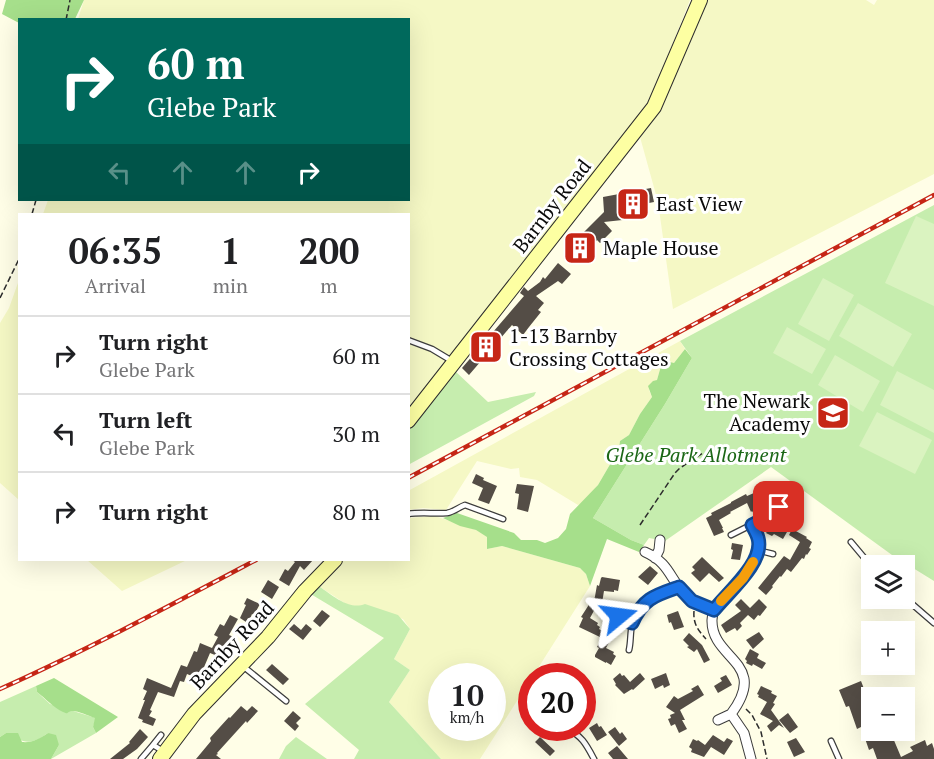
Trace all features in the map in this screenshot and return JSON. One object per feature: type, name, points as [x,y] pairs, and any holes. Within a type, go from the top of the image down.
[{"type":"street","name":"Barnby Road","points":[[410,418],[654,107],[700,0]]},
{"type":"street","points":[[718,720],[731,714],[738,704],[743,692],[743,678],[736,662],[715,635],[712,624],[714,610],[748,571],[758,550],[758,538]]},
{"type":"street","points":[[656,558],[660,540]]},
{"type":"street","points":[[645,552],[656,558],[668,570],[692,601],[714,610]]},
{"type":"street","name":"Barnby Road","points":[[159,752],[268,637],[305,591],[334,561]]},
{"type":"street","points":[[731,714],[744,733],[751,759]]},
{"type":"lane","points":[[410,341],[432,349],[454,362]]},
{"type":"lane","points":[[410,513],[448,513],[465,505],[503,519]]},
{"type":"lane","points":[[731,535],[764,519],[779,507]]},
{"type":"lane","points":[[752,525],[758,538]]},
{"type":"lane","points":[[851,542],[862,555]]},
{"type":"lane","points":[[758,550],[773,554]]},
{"type":"lane","points":[[629,650],[632,623],[636,614],[651,598],[679,587]]},
{"type":"lane","points":[[915,607],[934,623]]},
{"type":"lane","points":[[618,613],[621,619]]},
{"type":"lane","points":[[613,618],[632,623]]},
{"type":"lane","points":[[628,644],[636,649]]},
{"type":"lane","points":[[242,665],[286,701]]},
{"type":"lane","points":[[141,759],[159,752],[160,735]]},
{"type":"lane","points":[[584,741],[594,759]]},
{"type":"lane","points":[[831,741],[839,759]]},
{"type":"path","points":[[66,18],[70,0]]},
{"type":"path","points":[[0,298],[18,260]]},
{"type":"path","points":[[640,525],[675,473],[704,453]]},
{"type":"path","points":[[738,704],[747,710],[757,722],[767,759]]},
{"type":"green space","points":[[6,0],[84,0],[75,18],[18,18],[18,22],[2,14]]},
{"type":"green space","points":[[84,0],[690,0],[650,101],[452,358],[434,347],[410,338],[410,213],[43,213],[48,201],[410,201],[410,18],[78,18]]},
{"type":"green space","points":[[707,0],[866,0],[874,5],[877,0],[934,0],[934,174],[673,309],[658,202],[640,137],[659,113]]},
{"type":"green space","name":"The Newark Academy","points":[[934,205],[934,581],[915,569],[915,555],[892,555],[771,467],[665,541],[649,538],[644,545],[593,518],[692,358],[680,341]]},
{"type":"green space","points":[[916,216],[934,224],[934,306],[885,283]]},
{"type":"green space","points":[[823,278],[854,295],[829,341],[798,324]]},
{"type":"green space","points":[[18,283],[18,499],[0,483],[0,323],[9,308]]},
{"type":"green space","points":[[858,303],[912,334],[893,367],[839,336]]},
{"type":"green space","points":[[787,327],[826,349],[812,374],[773,353]]},
{"type":"green space","points":[[680,341],[685,349],[674,363],[661,366],[657,380],[649,390],[652,397],[629,435],[620,441],[619,449],[598,485],[585,501],[578,505],[537,480],[520,477],[519,468],[511,469],[477,461],[446,510],[423,508],[410,510],[410,490]]},
{"type":"green space","points":[[410,345],[431,351],[449,363],[410,411]]},
{"type":"green space","points":[[685,349],[692,358],[593,518],[644,545],[639,552],[607,539],[590,586],[586,574],[580,568],[502,546],[487,549],[487,537],[476,530],[443,518],[457,513],[514,533],[521,540],[537,540],[545,543],[558,538],[566,529],[570,514],[598,485],[619,449],[620,441],[629,435],[652,397],[648,386],[657,380],[661,366],[665,361],[674,363]]},
{"type":"green space","points":[[835,355],[880,381],[863,412],[818,385]]},
{"type":"green space","points":[[455,371],[488,402],[536,392],[534,396],[410,464],[410,428]]},
{"type":"green space","points":[[897,371],[934,390],[934,433],[880,405]]},
{"type":"green space","points":[[877,412],[932,440],[915,474],[859,446]]},
{"type":"green space","points":[[435,516],[476,530],[488,537],[487,549],[502,546],[580,568],[586,574],[590,586],[541,663],[518,663],[518,699],[506,718],[506,663],[428,663],[428,741],[491,741],[480,759],[441,759],[389,702],[410,670],[394,659],[410,629],[403,619],[346,604],[317,585],[341,561],[410,561],[410,518]]},
{"type":"green space","points":[[88,561],[185,561],[122,591]]},
{"type":"green space","points":[[317,585],[346,603],[359,606],[365,604],[398,615],[410,629],[394,659],[410,670],[389,702],[441,759],[354,759],[359,750],[305,704],[384,638],[309,593]]},
{"type":"green space","points":[[54,678],[118,717],[96,733],[93,727],[95,718],[75,711],[63,712],[37,692],[36,686]]},
{"type":"green space","points":[[36,686],[37,692],[50,704],[96,718],[93,727],[96,733],[51,759],[59,745],[48,733],[27,742],[6,733],[0,737],[0,702]]},
{"type":"green space","points":[[6,733],[18,733],[22,742],[26,742],[48,733],[56,735],[59,745],[51,759],[0,759],[0,737]]},
{"type":"green space","points":[[296,737],[327,759],[279,759],[286,746]]},
{"type":"building","points":[[651,188],[654,202],[639,205],[641,218],[604,222],[612,231],[600,243],[597,240],[579,263],[566,253],[604,212],[603,197]]},
{"type":"building","points":[[558,263],[571,274],[562,284],[558,281],[536,296],[544,303],[538,310],[541,312],[523,335],[512,325],[469,375],[462,368],[524,296],[520,293],[524,287],[528,291],[543,277],[545,279]]},
{"type":"building","points":[[476,474],[497,486],[489,504],[478,500],[483,488],[472,483]]},
{"type":"building","points":[[517,484],[534,486],[528,512],[517,509],[519,494],[515,493]]},
{"type":"building","points":[[754,493],[762,510],[754,514],[747,503],[730,512],[719,520],[724,532],[714,536],[706,518],[746,494],[747,496]]},
{"type":"building","points":[[774,520],[780,523],[778,527],[787,532],[783,539],[766,533],[768,530],[765,529],[769,522],[772,524]]},
{"type":"building","points":[[792,529],[812,542],[809,548],[811,549],[791,572],[787,569],[780,576],[766,595],[758,588],[784,556],[790,560],[800,542],[789,535]]},
{"type":"building","points":[[732,543],[743,545],[740,560],[731,559]]},
{"type":"building","points":[[702,557],[724,578],[719,582],[709,573],[700,582],[691,573],[695,570],[692,567]]},
{"type":"building","points":[[294,561],[312,561],[304,570],[300,566],[289,586],[279,580],[285,569],[288,571]]},
{"type":"building","points":[[650,566],[658,573],[648,585],[638,577]]},
{"type":"building","points":[[602,577],[620,580],[618,591],[604,591],[602,603],[594,602],[597,585],[599,586]]},
{"type":"building","points":[[268,580],[279,587],[272,599],[261,592]]},
{"type":"building","points":[[247,598],[260,604],[254,615],[252,614],[246,622],[240,618]]},
{"type":"building","points":[[741,599],[750,608],[759,599],[767,607],[754,620],[748,615],[740,623],[742,626],[737,631],[735,628],[726,633],[721,625],[741,611],[735,605]]},
{"type":"building","points":[[590,603],[596,607],[590,618],[598,623],[599,629],[612,637],[606,648],[614,652],[616,656],[611,665],[595,657],[602,638],[579,627],[583,618],[581,617]]},
{"type":"building","points":[[322,610],[330,616],[320,627],[313,621]]},
{"type":"building","points":[[678,611],[684,627],[674,630],[667,615]]},
{"type":"building","points":[[230,615],[238,619],[229,635],[236,638],[225,659],[210,653],[199,679],[187,674],[184,682],[180,681],[174,697],[158,692],[149,716],[156,719],[153,726],[142,722],[143,720],[138,718],[145,700],[143,700],[147,691],[143,689],[147,678],[171,688],[181,665],[187,667],[200,643],[212,648],[218,637],[214,635],[220,624],[224,626]]},
{"type":"building","points":[[294,624],[301,630],[306,624],[312,629],[303,640],[289,629]]},
{"type":"building","points":[[759,632],[764,639],[753,649],[746,640]]},
{"type":"building","points":[[689,633],[702,645],[710,660],[704,663],[697,649],[694,652],[687,647],[689,646],[683,640]]},
{"type":"building","points":[[750,649],[759,654],[757,658],[766,663],[762,669],[746,663],[745,659]]},
{"type":"building","points":[[272,664],[289,679],[283,685],[266,670]]},
{"type":"building","points":[[620,673],[630,682],[640,673],[645,679],[633,690],[624,694],[615,685],[613,679]]},
{"type":"building","points":[[666,673],[670,685],[664,688],[663,685],[655,689],[651,679]]},
{"type":"building","points":[[726,675],[732,685],[718,693],[714,686],[722,681],[720,678]]},
{"type":"building","points":[[861,681],[863,687],[861,687],[861,727],[857,729],[849,706],[846,707],[839,690]]},
{"type":"building","points":[[698,685],[704,695],[680,710],[687,729],[679,733],[675,724],[671,726],[668,719],[675,713],[666,707],[674,696],[678,699],[693,691],[691,689]]},
{"type":"building","points":[[761,686],[777,696],[771,710],[784,728],[779,725],[771,732],[767,726],[773,721],[760,714],[767,702],[758,697]]},
{"type":"building","points":[[241,706],[247,711],[252,706],[258,711],[217,753],[216,755],[221,759],[196,759],[211,741],[210,738]]},
{"type":"building","points":[[293,711],[301,718],[296,723],[299,726],[295,731],[284,721]]},
{"type":"building","points":[[788,713],[798,727],[790,733],[779,720]]},
{"type":"building","points":[[596,724],[601,726],[607,735],[597,741],[596,739]]},
{"type":"building","points":[[615,727],[627,739],[619,746],[608,732]]},
{"type":"building","points":[[140,729],[148,737],[137,749],[123,759],[110,759],[130,743]]},
{"type":"building","points":[[713,735],[724,742],[727,738],[733,741],[724,755],[711,747],[704,757],[691,752],[692,749],[689,747],[693,739],[705,745]]},
{"type":"building","points":[[796,738],[805,752],[794,757],[787,742]]},
{"type":"building","points":[[925,740],[927,746],[932,743],[934,759],[877,759],[873,748],[869,750],[866,741],[894,741],[901,757],[913,751],[910,747]]},
{"type":"building","points":[[544,741],[555,751],[550,756],[535,742]]},
{"type":"building","points":[[617,746],[628,759],[613,759],[608,753]]},
{"type":"railway","points":[[410,477],[934,195]]},
{"type":"railway","points":[[0,689],[97,643],[254,561]]},
{"type":"slow traffic","points":[[721,601],[743,578],[753,562]]},
{"type":"place","name":"East View","points":[[633,204]]},
{"type":"place","name":"Maple House","points":[[580,248]]},
{"type":"place","name":"1-13 Barnby Crossing Cottages","points":[[486,347]]},
{"type":"place","name":"The Newark Academy","points":[[833,413]]},
{"type":"route","points":[[619,616],[632,623],[642,606],[651,598],[679,587],[692,601],[714,610],[743,578],[753,563],[758,550],[758,538],[752,525],[779,507]]},
{"type":"park label","name":"Glebe Park Allotment","points":[[696,455]]}]
